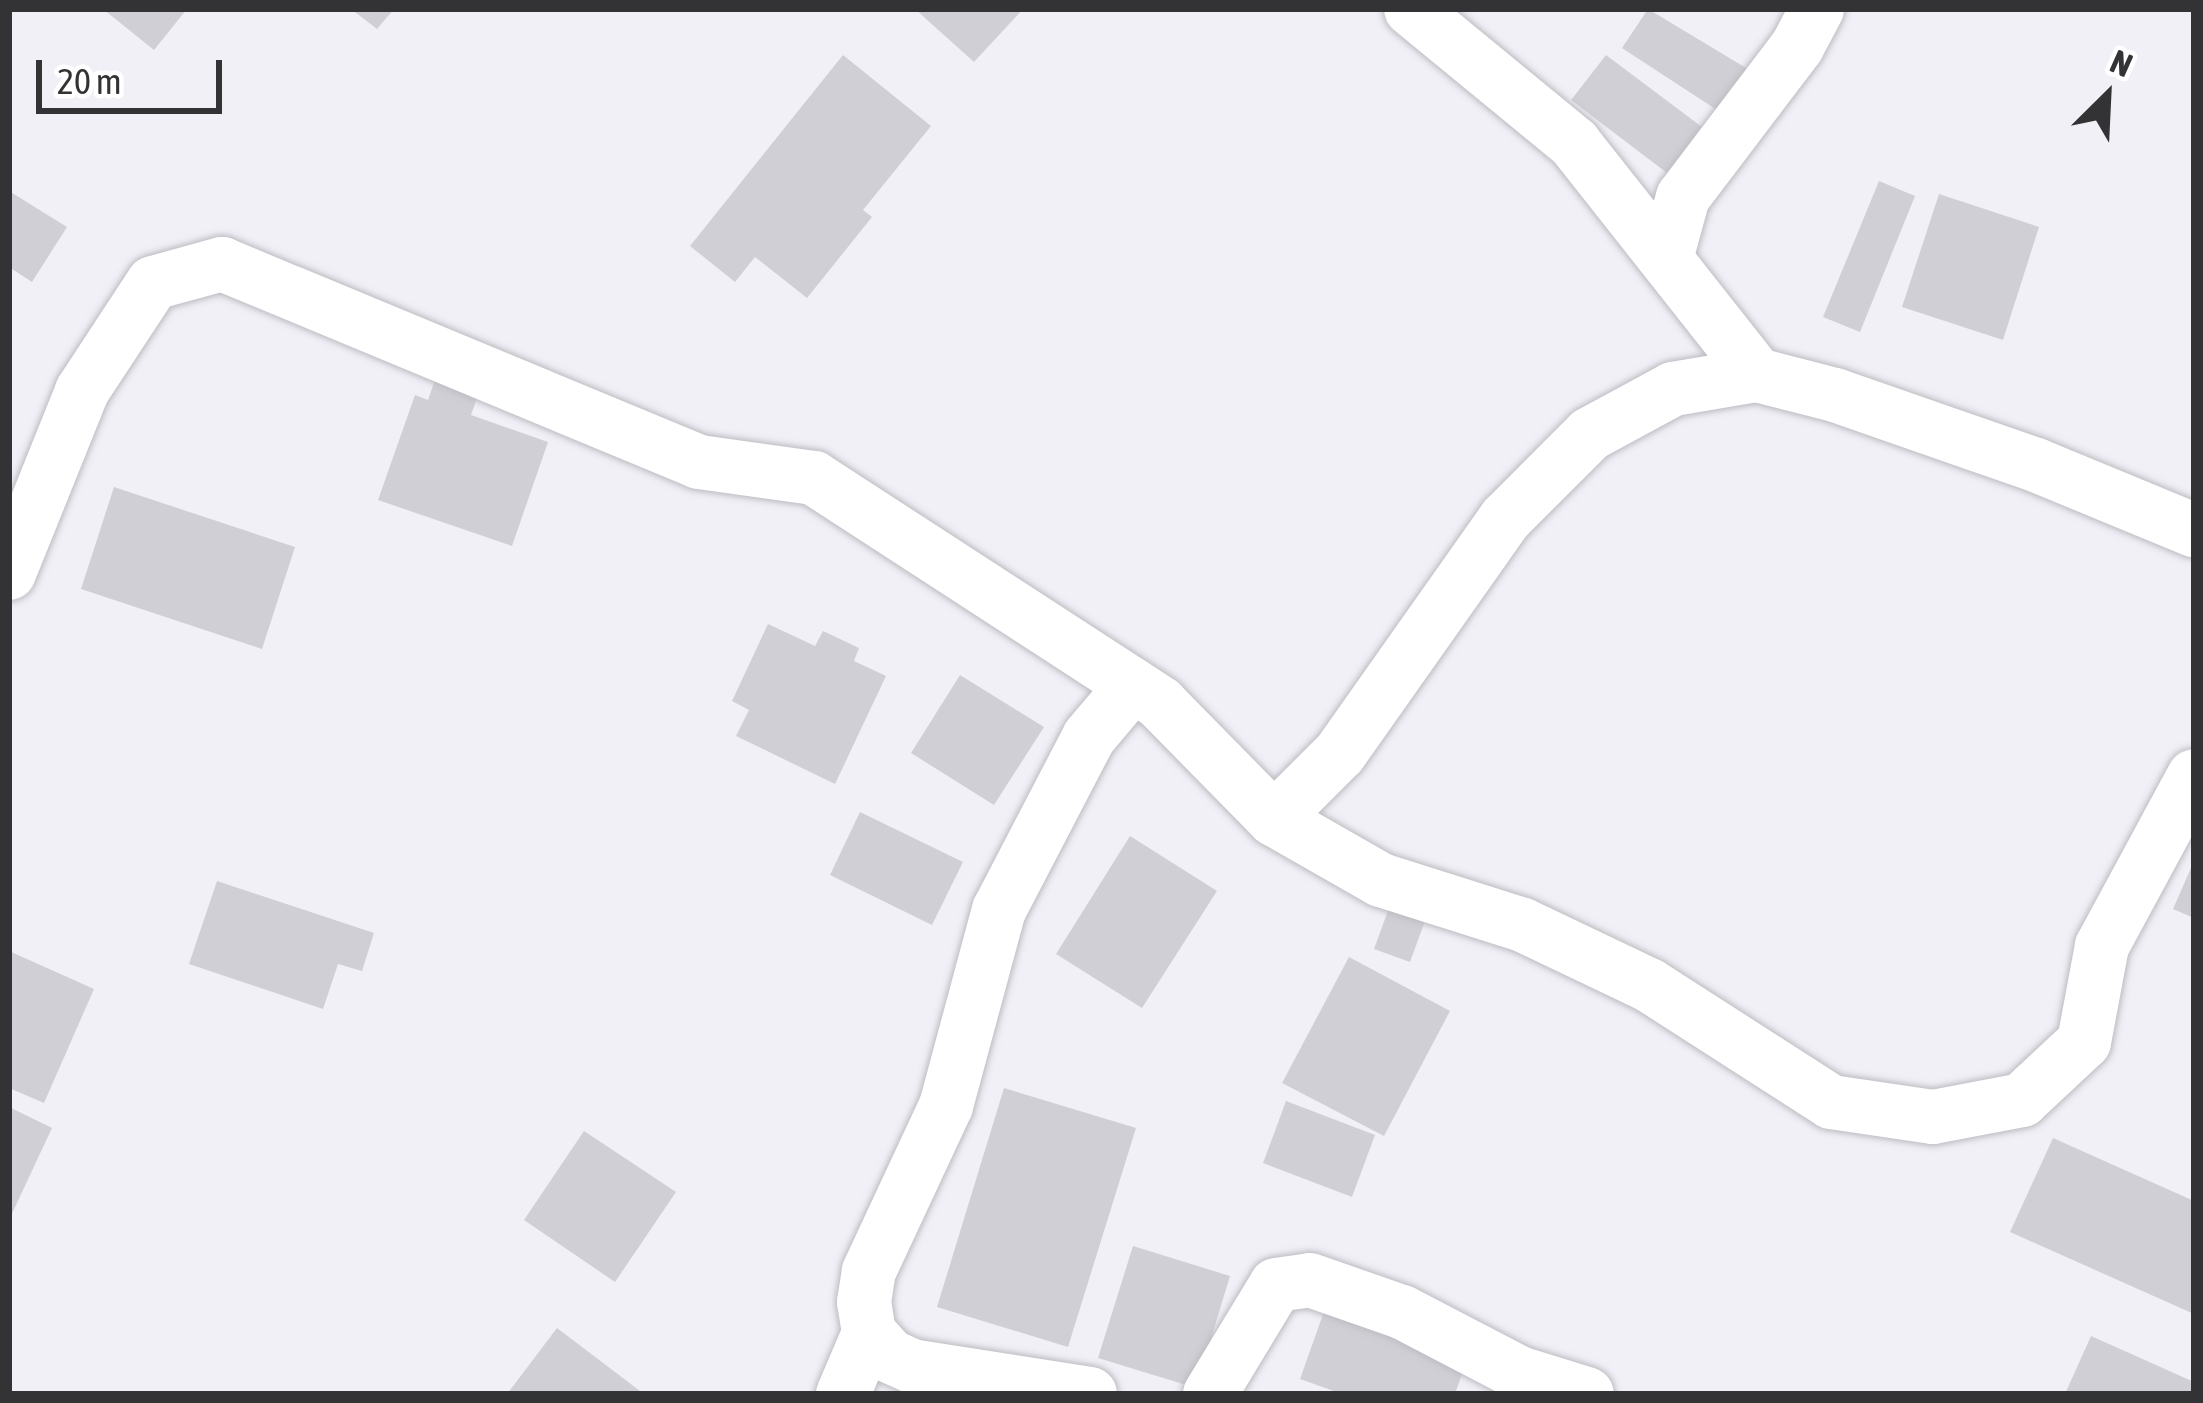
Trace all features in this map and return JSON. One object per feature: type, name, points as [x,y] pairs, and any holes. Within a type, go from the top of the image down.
[{"type":"street","points":[[1412,9],[1574,143],[1756,375]]},
{"type":"street","points":[[1666,255],[1683,197],[1797,47],[1817,9]]},
{"type":"street","points":[[9,573],[82,391],[153,283],[222,264],[699,462],[814,478],[1160,704],[1274,819],[1382,880],[1523,925],[1649,985],[1831,1102],[1933,1117],[2022,1100],[2084,1042],[2102,946],[2194,776]]},
{"type":"street","points":[[1274,819],[1340,753],[1505,519],[1590,434],[1673,389],[1756,375],[1835,395],[2014,458],[2194,530]]},
{"type":"street","points":[[1090,1394],[912,1366],[890,1355],[869,1333],[863,1302],[868,1271],[946,1106],[999,910],[1090,737],[1132,686]]},
{"type":"street","points":[[1210,1394],[1276,1285],[1310,1280],[1402,1312],[1519,1373],[1587,1394]]},
{"type":"street","points":[[844,1394],[869,1333]]},
{"type":"building","points":[[103,9],[187,9],[154,50]]},
{"type":"building","points":[[351,9],[394,9],[377,29]]},
{"type":"building","points":[[915,9],[1023,9],[974,62]]},
{"type":"building","points":[[1648,9],[1751,71],[1723,114],[1622,48]]},
{"type":"building","points":[[843,55],[931,126],[863,210],[872,217],[807,298],[755,257],[735,282],[690,246]]},
{"type":"building","points":[[1606,55],[1702,127],[1667,173],[1571,100]]},
{"type":"building","points":[[1879,181],[1915,196],[1860,332],[1823,317]]},
{"type":"building","points":[[9,191],[67,227],[32,282],[9,267]]},
{"type":"building","points":[[1939,194],[2039,227],[2003,340],[1902,307]]},
{"type":"building","points":[[436,377],[479,392],[471,415],[548,442],[512,546],[378,500],[415,395],[428,400]]},
{"type":"building","points":[[114,487],[295,547],[262,649],[81,589]]},
{"type":"building","points":[[768,624],[815,646],[823,631],[859,648],[854,661],[886,676],[835,784],[736,736],[749,710],[732,701]]},
{"type":"building","points":[[960,675],[1044,727],[994,805],[911,753]]},
{"type":"building","points":[[860,812],[963,862],[932,925],[830,875]]},
{"type":"building","points":[[1130,836],[1217,891],[1142,1008],[1056,954]]},
{"type":"building","points":[[2194,861],[2194,918],[2173,909]]},
{"type":"building","points":[[217,881],[374,933],[362,971],[338,964],[323,1009],[189,964]]},
{"type":"building","points":[[1389,908],[1425,921],[1410,962],[1374,949]]},
{"type":"building","points":[[9,951],[94,989],[44,1103],[9,1088]]},
{"type":"building","points":[[1349,957],[1450,1011],[1384,1136],[1282,1083]]},
{"type":"building","points":[[1004,1088],[1136,1128],[1068,1347],[937,1307]]},
{"type":"building","points":[[1286,1101],[1375,1135],[1352,1197],[1263,1163]]},
{"type":"building","points":[[9,1107],[52,1128],[9,1220]]},
{"type":"building","points":[[584,1131],[676,1192],[615,1282],[524,1220]]},
{"type":"building","points":[[2053,1138],[2194,1201],[2194,1314],[2010,1232]]},
{"type":"building","points":[[1133,1246],[1230,1276],[1196,1388],[1098,1358]]},
{"type":"building","points":[[1326,1306],[1468,1357],[1455,1394],[1342,1394],[1300,1379]]},
{"type":"building","points":[[557,1328],[644,1394],[507,1394]]},
{"type":"building","points":[[2091,1336],[2194,1382],[2194,1394],[2065,1394]]}]
